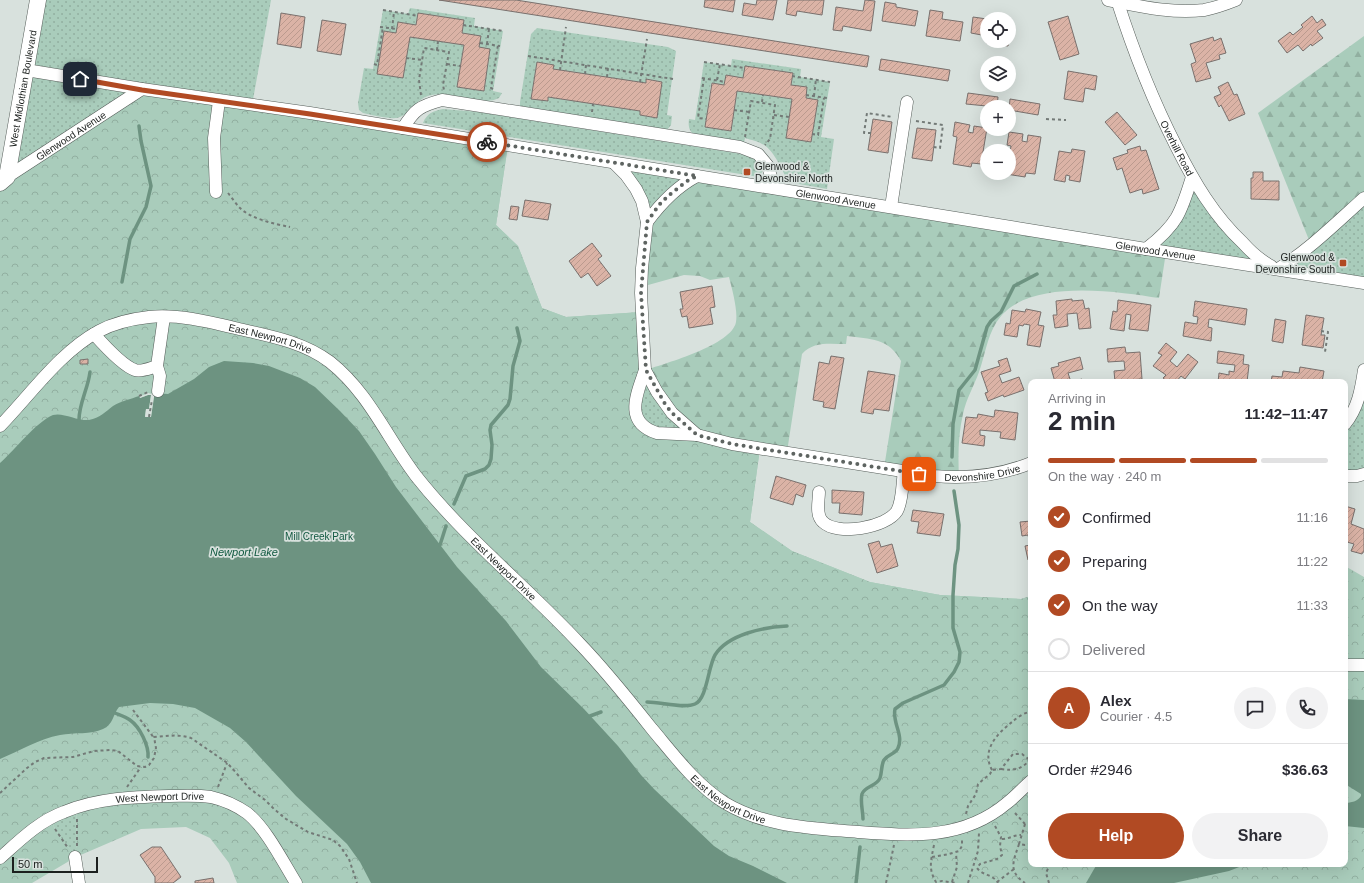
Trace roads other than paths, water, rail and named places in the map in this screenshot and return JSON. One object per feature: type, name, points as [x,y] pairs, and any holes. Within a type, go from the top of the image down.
[{"type":"main road","name":"West Midlothian Boulevard","points":[[4,180],[26,70],[38,0]]},
{"type":"street","points":[[1114,1],[1159,10],[1192,11],[1218,7],[1236,0]]},
{"type":"street","name":"Overhill Road","points":[[1114,1],[1149,90],[1192,177],[1211,207],[1233,234],[1254,255],[1278,269]]},
{"type":"street","name":"Glenwood Avenue","points":[[26,70],[142,90],[403,128],[1146,249],[1364,282]]},
{"type":"street","name":"Glenwood Avenue","points":[[4,180],[142,90]]},
{"type":"street","points":[[403,128],[413,113],[424,106],[442,100],[744,148],[758,154],[768,166],[774,188]]},
{"type":"street","points":[[216,192],[214,138],[219,101]]},
{"type":"street","points":[[891,207],[907,102]]},
{"type":"street","name":"Devonshire Drive","points":[[614,163],[626,175],[636,189],[642,202],[647,222],[641,293],[646,370],[635,401],[635,410],[638,418],[644,426],[657,433],[697,435],[732,444],[934,476],[959,478],[986,476],[1003,473],[1028,465]]},
{"type":"street","points":[[647,222],[659,205],[668,196],[687,181],[697,176]]},
{"type":"street","points":[[1146,249],[1160,238],[1178,218],[1192,177]]},
{"type":"street","points":[[1278,269],[1294,259],[1359,208],[1364,198]]},
{"type":"street","name":"East Newport Drive","points":[[0,426],[63,358],[94,334],[113,324],[150,317],[184,318],[219,324],[278,338],[302,346],[316,353],[342,372],[361,393],[404,458],[434,497],[580,644],[684,767],[724,802],[758,818],[778,823],[818,829],[896,835],[920,835],[952,831],[994,813],[1028,784]]},
{"type":"street","points":[[158,391],[158,371],[164,317]]},
{"type":"street","points":[[94,334],[129,367],[135,370],[158,371]]},
{"type":"street","name":"Devonshire Drive","points":[[646,370],[665,404],[672,413],[697,435]]},
{"type":"street","points":[[1348,419],[1362,397],[1364,370]]},
{"type":"street","points":[[819,492],[818,512],[823,522],[830,526],[844,529],[862,528],[888,519],[896,511],[900,503],[904,471]]},
{"type":"street","points":[[1348,476],[1358,476],[1364,474]]},
{"type":"street","points":[[1348,665],[1364,666]]},
{"type":"street","name":"West Newport Drive","points":[[0,858],[32,830],[50,818],[76,807],[123,797],[191,796],[215,798],[236,806],[248,814],[262,828],[296,883]]},
{"type":"street","points":[[76,857],[79,883]]},
{"type":"water","name":"Newport Lake","points":[[224,361],[253,363],[269,366],[300,378],[315,387],[359,431],[396,487],[457,567],[506,621],[541,667],[584,709],[618,746],[654,789],[714,846],[729,856],[787,883],[371,883],[360,862],[347,844],[296,796],[246,742],[230,728],[195,708],[173,704],[150,703],[119,707],[109,725],[103,729],[93,732],[65,734],[52,737],[37,742],[0,759],[0,463],[33,430],[53,415],[57,414],[89,420],[99,416],[119,403],[139,396],[140,398],[151,395],[149,409],[146,409],[145,416],[151,417],[154,393],[168,394],[194,379],[209,367]]},
{"type":"water","points":[[1348,699],[1364,700],[1364,828],[1348,826],[1348,803],[1360,798],[1361,794],[1348,786]]},
{"type":"water","points":[[1095,867],[1239,867],[1229,871],[1174,883],[1086,883]]},
{"type":"waterway","points":[[122,282],[130,239],[146,207],[151,186],[139,126]]},
{"type":"waterway","points":[[952,457],[953,424],[959,390],[975,370],[987,327],[1001,312],[1014,286],[1037,274]]},
{"type":"waterway","points":[[454,504],[466,476],[485,469],[489,465],[492,445],[490,430],[491,425],[508,405],[510,399],[513,366],[520,341],[517,328]]},
{"type":"waterway","points":[[79,420],[80,408],[90,372]]},
{"type":"waterway","points":[[863,819],[861,803],[862,794],[866,789],[878,781],[881,776],[882,764],[884,760],[897,750],[900,738],[895,719],[895,709],[903,703],[944,685],[954,672],[959,662],[960,652],[953,628],[953,595],[959,525],[954,491]]},
{"type":"waterway","points":[[440,545],[446,526]]},
{"type":"waterway","points":[[647,702],[679,706],[695,704],[702,696],[713,660],[721,648],[729,642],[748,633],[768,628],[787,626]]},
{"type":"waterway","points":[[590,716],[601,712]]},
{"type":"waterway","points":[[115,713],[134,723],[145,742],[148,757]]},
{"type":"waterway","points":[[856,883],[860,847]]},
{"type":"place","name":"Glenwood & Devonshire North","points":[[747,172]]},
{"type":"place","name":"Glenwood & Devonshire South","points":[[1343,263]]},
{"type":"park label","name":"Mill Creek Park","points":[[319,536]]}]
